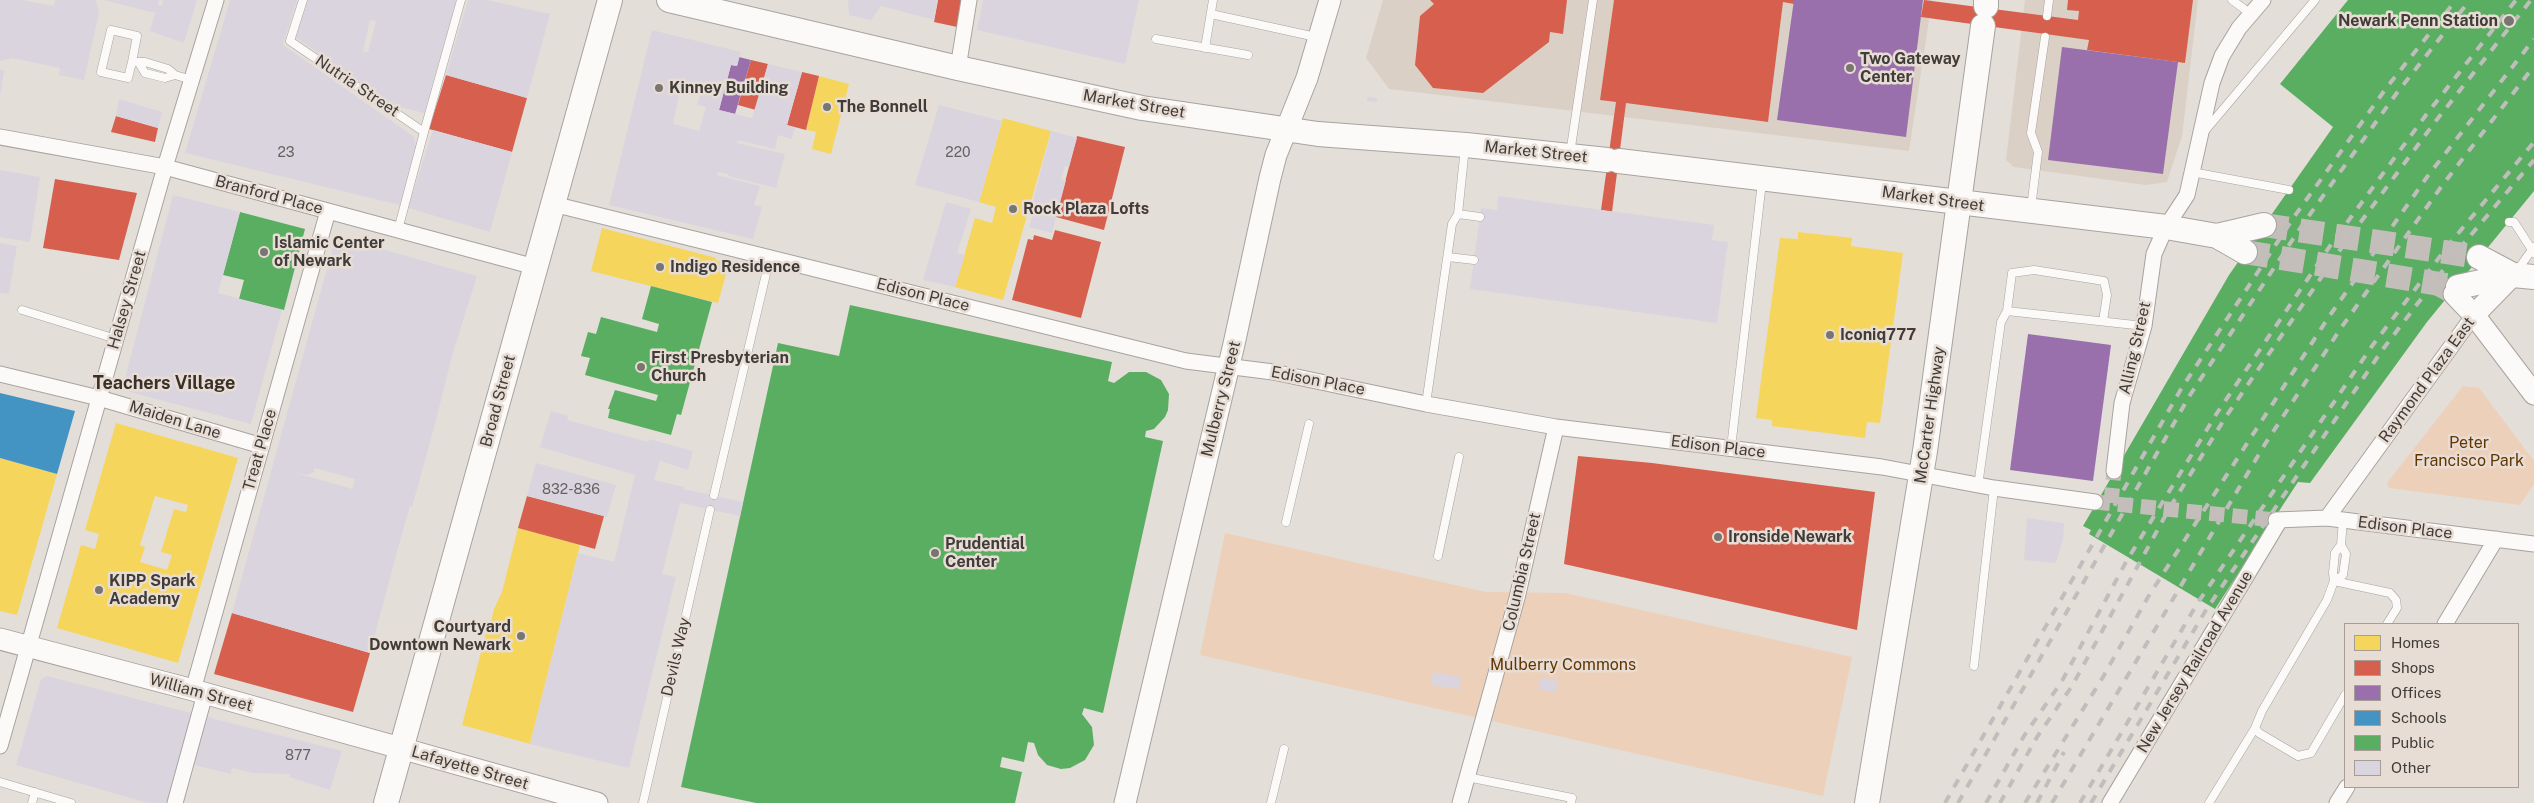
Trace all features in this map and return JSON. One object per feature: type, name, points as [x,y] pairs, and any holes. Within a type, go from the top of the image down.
[{"type":"main road","name":"Broad Street","points":[[386,803],[610,0]]},
{"type":"main road","name":"Market Street","points":[[669,0],[958,68],[1142,108],[1255,123],[1285,130],[1466,145],[1570,156],[1912,195],[1959,203],[2166,227],[2217,236],[2246,252]]},
{"type":"main road","name":"McCarter Highway","points":[[1867,803],[1921,475],[1985,11]]},
{"type":"main road","name":"Market Street","points":[[2217,236],[2264,225]]},
{"type":"main road","points":[[2479,257],[2524,276]]},
{"type":"main road","points":[[2456,290],[2524,276]]},
{"type":"street","name":"Halsey Street","points":[[0,746],[165,167],[216,0]]},
{"type":"street","points":[[958,68],[969,0]]},
{"type":"street","name":"Mulberry Street","points":[[1125,803],[1229,366],[1270,178],[1285,130],[1307,78],[1330,0]]},
{"type":"street","name":"Alling Street","points":[[2114,471],[2122,402],[2144,326],[2152,264],[2166,227],[2187,195],[2212,83],[2222,56],[2239,28],[2263,0]]},
{"type":"street","name":"Branford Place","points":[[0,137],[165,167],[535,266]]},
{"type":"street","name":"Edison Place","points":[[553,204],[1186,361],[1273,372],[1426,404],[1556,427],[1882,468],[1978,486],[2095,502]]},
{"type":"street","name":"Treat Place","points":[[174,803],[199,692],[262,446],[328,211]]},
{"type":"street","name":"Raymond Plaza East","points":[[2327,518],[2474,315],[2524,276]]},
{"type":"street","points":[[2456,290],[2534,394]]},
{"type":"street","name":"Maiden Lane","points":[[0,374],[99,398],[262,446]]},
{"type":"street","name":"Columbia Street","points":[[1460,803],[1517,598],[1556,427]]},
{"type":"street","name":"Edison Place","points":[[2278,520],[2327,518],[2534,544]]},
{"type":"street","name":"New Jersey Railroad Avenue","points":[[2110,803],[2278,520]]},
{"type":"street","points":[[2446,623],[2496,539]]},
{"type":"street","name":"William Street","points":[[0,639],[401,748]]},
{"type":"street","name":"Lafayette Street","points":[[401,748],[597,803]]},
{"type":"street","points":[[2337,803],[2346,788]]},
{"type":"lane","name":"Nutria Street","points":[[303,0],[290,41],[424,132]]},
{"type":"lane","points":[[398,230],[461,0]]},
{"type":"lane","points":[[1205,48],[1213,0]]},
{"type":"lane","points":[[1570,156],[1593,0]]},
{"type":"lane","points":[[2047,16],[2049,0]]},
{"type":"lane","points":[[2232,0],[2251,14]]},
{"type":"lane","points":[[2198,139],[2315,0]]},
{"type":"lane","points":[[1211,14],[1318,38]]},
{"type":"lane","points":[[110,30],[137,36],[135,62],[128,78],[101,72],[110,30]]},
{"type":"lane","points":[[2031,212],[2038,152],[2031,133],[2045,37]]},
{"type":"lane","points":[[1156,39],[1248,55]]},
{"type":"lane","points":[[135,62],[146,62],[168,69],[175,75],[192,80]]},
{"type":"lane","points":[[1426,404],[1452,224],[1458,214],[1466,145]]},
{"type":"lane","points":[[2192,172],[2289,190]]},
{"type":"lane","points":[[1731,448],[1763,178]]},
{"type":"lane","points":[[1458,214],[1480,217]]},
{"type":"lane","points":[[2509,222],[2514,222],[2533,250]]},
{"type":"lane","name":"Raymond Plaza East","points":[[2524,276],[2533,250]]},
{"type":"lane","points":[[714,495],[770,257]]},
{"type":"lane","points":[[1448,257],[1474,260]]},
{"type":"lane","points":[[1978,486],[2001,322],[2008,311],[2012,273],[2034,270],[2104,281],[2107,295],[2103,321]]},
{"type":"lane","points":[[22,310],[116,339]]},
{"type":"lane","points":[[2008,311],[2144,326]]},
{"type":"lane","points":[[1286,522],[1309,424]]},
{"type":"lane","points":[[1438,556],[1459,457]]},
{"type":"lane","points":[[1974,666],[1994,488]]},
{"type":"lane","name":"Devils Way","points":[[643,803],[710,510]]},
{"type":"lane","points":[[2209,803],[2255,728],[2262,711],[2327,600],[2334,581],[2342,575],[2346,554],[2341,545],[2343,520]]},
{"type":"lane","points":[[2334,581],[2390,594],[2396,600],[2397,608],[2388,623]]},
{"type":"lane","points":[[2255,728],[2259,733],[2298,756],[2311,753],[2344,697]]},
{"type":"lane","points":[[1271,803],[1284,749]]},
{"type":"lane","points":[[1467,777],[1572,798],[1571,803]]},
{"type":"lane","points":[[0,782],[71,803]]},
{"type":"lane","points":[[32,803],[35,792]]},
{"type":"shaded area","points":[[1383,0],[1932,0],[1909,151],[1389,89],[1366,58]]},
{"type":"shaded area","points":[[2025,0],[2198,0],[2182,136],[2167,182],[2146,185],[2014,167],[2006,160]]},
{"type":"green space","name":"Peter Francisco Park","points":[[2463,386],[2479,388],[2534,461],[2534,484],[2520,505],[2389,488],[2387,483]]},
{"type":"green space","name":"Mulberry Commons","points":[[1225,533],[1486,592],[1565,593],[1852,657],[1823,796],[1200,655]]},
{"type":"building: Homes","name":"The Bonnell","points":[[819,76],[849,84],[831,154],[812,149],[816,132],[806,130]]},
{"type":"building: Homes","name":"Rock Plaza Lofts","points":[[1003,118],[1051,131],[1003,300],[955,287],[975,218],[992,223],[996,207],[979,202]]},
{"type":"building: Homes","name":"Indigo Residence","points":[[602,228],[729,263],[718,303],[591,271]]},
{"type":"building: Homes","name":"Iconiq777","points":[[1798,232],[1852,238],[1851,246],[1903,253],[1880,423],[1867,422],[1865,438],[1772,426],[1772,420],[1756,418],[1780,238],[1798,239]]},
{"type":"building: Homes","points":[[116,423],[238,458],[178,663],[57,628],[81,545],[95,549],[99,534],[85,530]],"holes":[[[155,496],[188,505],[186,512],[174,509],[161,552],[172,555],[167,570],[140,562],[145,547],[140,545]]]},
{"type":"building: Homes","points":[[0,458],[57,474],[17,615],[0,611]]},
{"type":"building: Homes","name":"Courtyard Downtown Newark","points":[[518,528],[580,545],[530,744],[462,725],[487,629],[489,629],[494,609],[502,592]]},
{"type":"building: Shops","points":[[938,0],[961,0],[957,27],[934,22]]},
{"type":"building: Shops","points":[[1430,0],[1567,0],[1563,34],[1550,32],[1549,42],[1483,93],[1433,88],[1415,65],[1420,16],[1434,4]]},
{"type":"building: Shops","points":[[1614,0],[1794,0],[1794,4],[1783,2],[1768,122],[1626,103],[1612,212],[1601,210],[1616,102],[1600,100]]},
{"type":"building: Shops","points":[[1924,0],[2078,20],[2079,11],[2067,10],[2068,0],[2193,0],[2185,63],[2087,50],[2089,40],[1921,17]]},
{"type":"building: Shops","points":[[751,60],[768,64],[756,110],[738,105]]},
{"type":"building: Shops","points":[[802,72],[819,76],[806,130],[787,125]]},
{"type":"building: Shops","points":[[446,75],[527,98],[512,152],[429,129]]},
{"type":"building: Shops","points":[[116,116],[158,128],[155,142],[111,132]]},
{"type":"building: Shops","points":[[1077,136],[1125,147],[1104,230],[1056,217]]},
{"type":"building: Shops","points":[[55,179],[137,193],[119,260],[43,248]]},
{"type":"building: Shops","points":[[1055,230],[1101,242],[1081,318],[1012,300],[1028,239],[1033,240],[1034,235],[1052,240]]},
{"type":"building: Shops","name":"Ironside Newark","points":[[1578,456],[1652,463],[1875,492],[1857,630],[1564,564]]},
{"type":"building: Shops","points":[[527,496],[604,516],[595,549],[518,528]]},
{"type":"building: Shops","points":[[232,613],[370,653],[353,712],[214,674]]},
{"type":"building: Offices","name":"Two Gateway Center","points":[[1794,0],[1923,0],[1906,137],[1777,120]]},
{"type":"building: Offices","points":[[2062,47],[2178,62],[2163,174],[2048,160]]},
{"type":"building: Offices","points":[[739,57],[751,60],[735,114],[719,110],[731,65],[737,66]]},
{"type":"building: Offices","points":[[2028,334],[2111,345],[2093,481],[2010,470]]},
{"type":"building: Schools","points":[[0,393],[75,411],[57,474],[0,458]]},
{"type":"building: Public","name":"Newark Penn Station","points":[[2348,0],[2534,0],[2534,191],[2427,322],[2310,483],[2298,482],[2215,609],[2089,534],[2091,530],[2083,526],[2229,275],[2333,127],[2280,84]]},
{"type":"building: Public","name":"Islamic Center of Newark","points":[[240,212],[305,229],[284,310],[239,299],[244,280],[223,275]]},
{"type":"building: Public","name":"First Presbyterian Church","points":[[651,286],[712,302],[681,415],[677,414],[671,435],[608,418],[610,409],[608,409],[615,390],[656,401],[658,395],[585,375],[590,358],[581,356],[588,332],[596,334],[601,317],[657,332],[659,324],[642,319]]},
{"type":"building: Public","name":"Prudential Center","points":[[850,305],[1112,362],[1108,381],[1114,383],[1129,372],[1146,372],[1161,380],[1169,394],[1168,410],[1165,417],[1154,429],[1146,431],[1145,437],[1163,441],[1103,713],[1084,708],[1082,714],[1092,727],[1094,745],[1085,760],[1070,768],[1061,769],[1047,765],[1038,755],[1034,743],[1028,742],[1024,762],[1002,757],[1000,767],[1022,772],[1015,803],[756,803],[681,787],[778,343],[839,356]]},
{"type":"building: Other","points":[[0,0],[22,0],[54,6],[55,0],[96,0],[99,13],[84,80],[59,75],[60,68],[12,58],[0,61]]},
{"type":"building: Other","points":[[104,0],[159,0],[158,5],[162,6],[163,0],[197,0],[184,43],[150,31],[155,13]]},
{"type":"building: Other","points":[[230,0],[297,0],[283,45],[413,136],[416,145],[400,205],[185,153]]},
{"type":"building: Other","points":[[307,0],[457,0],[424,113],[392,105],[294,36]],"holes":[[[370,20],[376,21],[368,52],[363,51]]]},
{"type":"building: Other","points":[[468,0],[487,0],[550,14],[527,98],[446,75]]},
{"type":"building: Other","points":[[848,0],[938,0],[934,20],[881,6],[871,20],[849,15]]},
{"type":"building: Other","points":[[983,0],[1139,0],[1125,64],[977,30]]},
{"type":"building: Other","points":[[652,30],[741,52],[737,66],[731,65],[719,110],[752,118],[768,64],[802,72],[787,125],[795,128],[792,139],[778,135],[775,149],[738,140],[737,143],[785,154],[776,188],[728,176],[729,174],[718,172],[717,175],[760,186],[754,205],[762,207],[753,239],[609,205]],"holes":[[[681,86],[701,90],[697,105],[706,107],[699,131],[673,124]]]},
{"type":"building: Other","points":[[0,70],[4,70],[1,93],[0,93]]},
{"type":"building: Other","points":[[1367,97],[1377,98],[1377,102],[1367,101]]},
{"type":"building: Other","points":[[119,99],[162,112],[158,128],[116,116]]},
{"type":"building: Other","points":[[939,105],[1002,121],[979,202],[915,185]]},
{"type":"building: Other","points":[[433,130],[512,152],[490,232],[408,208]]},
{"type":"building: Other","points":[[1051,131],[1077,138],[1069,167],[1065,166],[1061,179],[1066,180],[1052,233],[1029,227],[1033,212],[1030,212]]},
{"type":"building: Other","points":[[0,170],[40,177],[30,242],[0,237]]},
{"type":"building: Other","points":[[173,195],[240,212],[218,293],[282,310],[251,424],[122,390]]},
{"type":"building: Other","points":[[1498,196],[1714,225],[1712,240],[1728,242],[1717,323],[1470,289],[1481,208],[1497,210]]},
{"type":"building: Other","points":[[946,202],[971,209],[957,253],[965,255],[955,287],[923,280]]},
{"type":"building: Other","points":[[336,236],[477,276],[452,356],[434,428],[412,507],[410,506],[398,548],[370,653],[232,613]],"holes":[[[314,468],[355,479],[352,489],[293,472],[307,475],[314,472]]]},
{"type":"building: Other","points":[[0,243],[17,246],[9,294],[0,293]]},
{"type":"building: Other","points":[[551,411],[568,416],[567,420],[648,442],[649,439],[693,451],[688,470],[660,461],[654,480],[684,487],[683,489],[743,502],[740,516],[680,503],[662,574],[676,577],[629,768],[530,744],[578,553],[614,562],[635,475],[540,447]]},
{"type":"building: Other","points":[[536,463],[616,485],[607,517],[527,496]]},
{"type":"building: Other","points":[[2027,518],[2064,523],[2063,540],[2056,563],[2024,560]]},
{"type":"building: Other","points":[[1433,672],[1461,677],[1459,689],[1431,685]]},
{"type":"building: Other","points":[[47,676],[195,714],[169,803],[148,803],[16,765],[41,679]]},
{"type":"building: Other","points":[[1541,677],[1558,681],[1555,693],[1538,689]]},
{"type":"building: Other","points":[[207,717],[342,751],[330,790],[289,777],[290,774],[252,773],[232,768],[231,774],[194,765]]},
{"type":"tunnel","points":[[2264,225],[2479,257]]},
{"type":"tunnel","points":[[2245,252],[2458,287]]},
{"type":"tunnel","points":[[2436,284],[2454,294]]},
{"type":"tunnel","points":[[2111,503],[2114,471]]},
{"type":"tunnel","points":[[2095,502],[2276,520]]},
{"type":"railway","points":[[1945,803],[2181,389],[2294,217],[2387,87],[2456,0]]},
{"type":"railway","points":[[1958,803],[2190,395],[2303,224],[2396,94],[2470,0]]},
{"type":"railway","points":[[1986,803],[2024,736],[2062,681],[2126,562],[2217,413],[2332,243],[2426,115],[2516,0]]},
{"type":"railway","points":[[2000,803],[2037,737],[2072,686],[2169,509],[2225,418],[2340,250],[2435,122],[2531,0]]},
{"type":"railway","points":[[2025,803],[2103,677],[2148,597],[2328,318],[2427,177],[2534,39]]},
{"type":"railway","points":[[2052,803],[2265,444],[2341,328],[2441,187],[2534,66]]},
{"type":"railway","points":[[2080,803],[2197,604],[2372,346],[2451,242],[2534,142]]},
{"type":"railway","points":[[2091,803],[2206,610],[2383,349],[2460,248],[2534,160]]},
{"type":"railway","points":[[2037,803],[2064,752]]},
{"type":"place","name":"Newark Penn Station","points":[[2509,21]]},
{"type":"place","name":"Two Gateway Center","points":[[1850,68]]},
{"type":"place","name":"Kinney Building","points":[[659,88]]},
{"type":"place","name":"The Bonnell","points":[[827,107]]},
{"type":"place","name":"Rock Plaza Lofts","points":[[1013,209]]},
{"type":"place","name":"Islamic Center of Newark","points":[[264,252]]},
{"type":"place","name":"Indigo Residence","points":[[660,267]]},
{"type":"place","name":"Iconiq777","points":[[1830,335]]},
{"type":"place","name":"First Presbyterian Church","points":[[641,367]]},
{"type":"place","name":"Ironside Newark","points":[[1718,537]]},
{"type":"place","name":"Prudential Center","points":[[935,553]]},
{"type":"place","name":"KIPP Spark Academy","points":[[99,590]]},
{"type":"place","name":"Courtyard Downtown Newark","points":[[521,636]]},
{"type":"district","name":"Teachers Village","points":[[164,383]]}]
